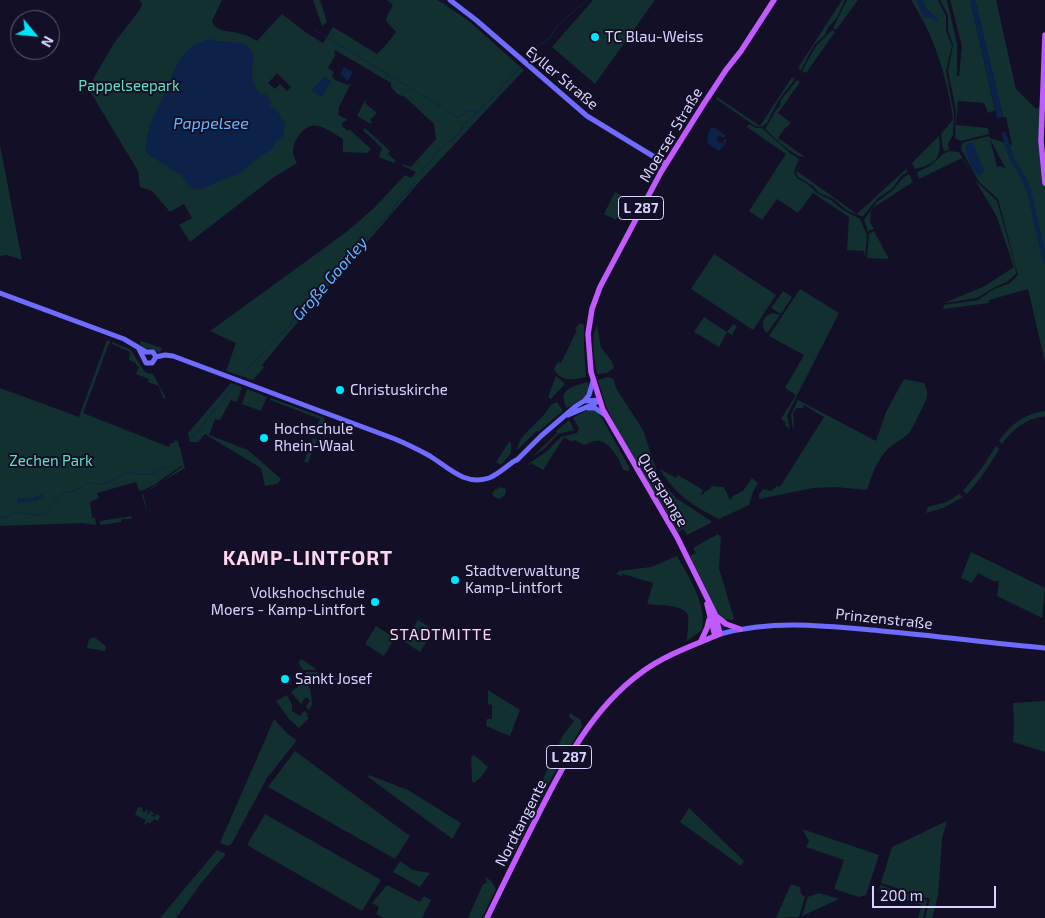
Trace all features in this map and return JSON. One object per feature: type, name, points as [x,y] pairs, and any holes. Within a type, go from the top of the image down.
[{"type":"main road","name":"Eyller Straße","points":[[450,0],[587,116],[666,164]]},
{"type":"main road","name":"Moerser Straße","points":[[599,400],[593,381],[588,346],[593,306],[611,264],[666,164],[770,0]]},
{"type":"main road","name":"Moerser Straße","points":[[726,70],[741,51],[774,0]]},
{"type":"main road","points":[[1045,35],[1041,141],[1045,183]]},
{"type":"main road","points":[[0,293],[133,343],[145,354]]},
{"type":"main road","points":[[145,354],[153,352],[156,357]]},
{"type":"main road","points":[[145,354],[144,360],[148,364],[154,362],[156,357]]},
{"type":"main road","points":[[156,357],[173,356],[395,439],[420,452],[456,477],[480,482],[495,478],[510,468],[547,431],[584,401],[589,395],[593,381]]},
{"type":"main road","points":[[584,401],[599,400]]},
{"type":"main road","points":[[565,417],[599,400]]},
{"type":"main road","name":"Querspange","points":[[599,400],[605,415],[677,537],[704,595],[718,635]]},
{"type":"main road","points":[[585,408],[595,408],[605,415]]},
{"type":"main road","points":[[701,641],[712,615]]},
{"type":"main road","name":"L 287","points":[[712,615],[726,624],[740,629]]},
{"type":"main road","name":"Prinzenstraße","points":[[718,635],[740,629],[777,624],[809,625],[1045,648]]},
{"type":"main road","name":"Nordtangente","points":[[487,918],[548,795],[592,720],[611,699],[642,672],[666,658],[718,635]]},
{"type":"green space","name":"Pappelseepark","points":[[139,0],[222,0],[212,21],[216,28],[245,35],[257,41],[282,14],[323,43],[333,27],[377,54],[396,32],[386,21],[393,5],[387,0],[437,0],[469,21],[524,70],[420,181],[291,330],[262,365],[264,367],[253,380],[226,371],[236,343],[210,331],[345,233],[373,209],[405,175],[411,178],[416,172],[402,164],[411,167],[436,139],[434,124],[405,97],[397,94],[391,87],[391,83],[335,50],[334,53],[336,54],[328,68],[334,72],[332,76],[335,80],[348,85],[351,83],[338,109],[338,115],[348,120],[343,122],[342,126],[348,131],[349,129],[371,149],[367,153],[343,152],[343,139],[328,130],[313,125],[304,129],[295,142],[293,153],[297,163],[274,177],[190,242],[179,225],[192,218],[184,204],[170,212],[152,191],[140,187],[138,171],[88,88],[114,43],[141,8],[142,3]],"holes":[[[277,73],[291,87],[287,91],[280,84],[275,89],[268,83]]]},
{"type":"green space","points":[[313,0],[320,0],[327,22],[322,26]]},
{"type":"green space","name":"TC Blau-Weiss","points":[[593,0],[655,0],[595,84],[552,47]]},
{"type":"green space","points":[[842,0],[845,0],[837,18],[828,27],[825,35],[814,45],[801,70],[798,68]]},
{"type":"green space","points":[[847,0],[858,0],[836,30],[833,28]]},
{"type":"green space","points":[[911,0],[938,0],[946,16],[946,30],[952,46],[946,71],[954,114],[953,135],[948,144],[949,150],[945,151],[941,134],[953,118],[947,87],[933,42]]},
{"type":"green space","points":[[940,0],[947,0],[957,44],[957,76],[959,76],[962,46],[950,0],[970,0],[995,110],[988,113],[984,103],[958,101],[956,125],[988,128],[989,134],[961,141],[955,138],[956,110],[948,71],[953,45],[948,30],[948,15]]},
{"type":"green space","points":[[975,0],[996,0],[1016,89],[1036,109],[1042,105],[1045,183],[1045,362],[1028,289],[989,300],[989,303],[943,309],[944,305],[978,300],[994,289],[1010,283],[1018,275],[998,199],[979,182],[961,149],[962,144],[965,142],[989,136],[1012,145],[1006,117],[1003,117]],"holes":[[[990,139],[1006,169],[1001,166],[997,167]]]},
{"type":"green space","points":[[832,30],[835,32],[806,73],[802,71],[816,46]]},
{"type":"green space","points":[[792,77],[795,79],[778,101],[767,123],[762,127],[755,126],[716,99],[717,97],[760,126]]},
{"type":"green space","points":[[797,80],[800,82],[778,113],[791,123],[778,138],[805,157],[790,151],[765,129],[780,106],[781,100]]},
{"type":"green space","points":[[365,100],[367,100],[365,103],[377,113],[370,120],[371,124],[357,116]]},
{"type":"green space","points":[[749,124],[756,128],[762,128],[799,159],[794,172],[797,178],[809,185],[818,194],[860,219],[867,235],[865,258],[864,251],[847,250],[849,217],[813,193],[798,213],[777,199],[762,220],[749,211],[786,154],[747,127]]},
{"type":"green space","points":[[365,128],[390,151],[388,154],[396,161],[394,163],[379,157],[382,148],[363,130]]},
{"type":"green space","points":[[939,136],[939,154],[933,162],[915,169],[912,163]]},
{"type":"green space","points":[[0,145],[22,260],[7,255],[0,256]]},
{"type":"green space","points":[[950,151],[959,152],[963,158],[919,179],[917,172],[930,166],[943,154]]},
{"type":"green space","points":[[805,160],[797,171],[857,214],[906,169],[908,172],[901,176],[893,188],[878,198],[861,216],[846,210],[834,199],[819,193],[813,186],[798,177],[796,171]]},
{"type":"green space","points":[[909,174],[913,182],[873,208],[877,202],[893,190]]},
{"type":"green space","points":[[975,180],[997,201],[1016,274],[1007,282],[977,298],[944,303],[983,287],[1014,267],[996,215]]},
{"type":"green space","points":[[615,192],[628,199],[616,220],[604,214]]},
{"type":"green space","points":[[871,210],[870,222],[874,229],[868,231],[864,220]]},
{"type":"green space","points":[[874,231],[889,259],[867,258],[869,234]]},
{"type":"green space","points":[[714,254],[776,295],[753,330],[691,289]]},
{"type":"green space","points":[[800,289],[839,313],[788,413],[790,429],[785,425],[786,422],[781,419],[796,395],[785,388],[804,355],[769,336]]},
{"type":"green space","points":[[783,291],[792,297],[781,314],[771,308]]},
{"type":"green space","points":[[773,313],[780,315],[767,333],[763,327],[763,321]]},
{"type":"green space","points":[[704,317],[727,332],[719,347],[694,332]]},
{"type":"green space","points":[[580,323],[584,325],[586,377],[564,378],[554,369],[558,362],[561,363],[577,330],[575,329]]},
{"type":"green space","points":[[733,324],[737,326],[732,335],[727,332]]},
{"type":"green space","points":[[597,326],[601,347],[614,368],[607,373],[597,374],[593,342]]},
{"type":"green space","name":"Zechen Park","points":[[107,340],[110,341],[110,344],[83,413],[169,447],[175,440],[178,441],[185,468],[161,482],[183,466],[181,466],[154,485],[141,491],[136,482],[97,493],[99,498],[90,502],[92,518],[95,518],[96,525],[83,523],[0,526],[0,388],[79,417]]},
{"type":"green space","points":[[141,341],[162,348],[160,353],[145,348],[140,344]]},
{"type":"green space","points":[[112,342],[131,350],[144,371],[153,374],[166,398],[163,398],[159,386],[148,382],[149,379],[136,374],[139,367],[136,363],[129,360],[130,352],[112,344]]},
{"type":"green space","points":[[556,376],[565,384],[551,399],[548,397]]},
{"type":"green space","points":[[608,377],[613,379],[617,390],[643,430],[659,478],[676,498],[711,521],[711,523],[687,535],[684,529],[678,532],[618,431],[606,406],[598,380]]},
{"type":"green space","points":[[904,379],[924,383],[927,398],[910,432],[891,446],[882,456],[874,470],[867,490],[836,487],[813,488],[759,499],[763,489],[771,491],[777,486],[780,487],[824,417],[804,405],[803,408],[797,408],[793,413],[793,430],[791,415],[798,400],[876,441],[886,412]]},
{"type":"green space","points":[[588,382],[586,395],[567,408],[564,402],[565,392],[572,387]]},
{"type":"green space","points":[[231,383],[242,387],[237,402],[231,400],[220,420],[215,419],[209,435],[248,450],[281,479],[277,484],[265,486],[261,468],[205,434],[198,442],[190,442],[188,433]]},
{"type":"green space","points":[[247,389],[267,397],[261,411],[242,404]]},
{"type":"green space","points":[[271,398],[325,418],[320,433],[315,431],[320,419],[270,400]]},
{"type":"green space","points":[[557,402],[563,411],[537,431],[517,450],[520,440],[525,434],[552,404]]},
{"type":"green space","points":[[592,410],[597,412],[602,418],[630,469],[628,471],[623,470],[616,455],[605,443],[594,441],[584,445],[574,440],[572,442],[564,437],[543,470],[531,463],[528,464],[546,452],[561,437],[577,433],[579,428],[573,418],[585,411]]},
{"type":"green space","points":[[1045,411],[1045,416],[1026,422],[1002,444],[999,441],[1008,430],[1024,417]]},
{"type":"green space","points":[[569,420],[574,430],[558,434],[544,449],[532,457],[557,433],[556,431]]},
{"type":"green space","points":[[313,438],[317,440],[308,463],[304,462]]},
{"type":"green space","points":[[509,442],[511,443],[511,453],[501,465],[496,462]]},
{"type":"green space","points":[[996,446],[999,449],[996,455],[967,494],[963,491],[982,468]]},
{"type":"green space","points":[[660,469],[676,478],[678,475],[703,490],[701,494],[703,495],[712,486],[724,487],[730,500],[733,496],[743,491],[752,478],[758,483],[749,505],[719,519],[685,498],[671,485]]},
{"type":"green space","points":[[501,487],[506,489],[505,495],[500,499],[494,497],[492,494],[494,490]]},
{"type":"green space","points":[[143,493],[148,516],[142,495]]},
{"type":"green space","points":[[959,494],[963,497],[943,508],[926,513],[928,507],[947,502]]},
{"type":"green space","points":[[132,516],[131,519],[122,519],[121,522],[100,525],[100,521]]},
{"type":"green space","points":[[718,534],[721,537],[719,568],[734,619],[727,619],[725,622],[715,610],[690,556],[696,553],[693,548]]},
{"type":"green space","points":[[971,552],[1045,588],[1042,618],[997,596],[999,581],[993,581],[978,573],[972,583],[961,578]]},
{"type":"green space","points":[[677,556],[692,582],[702,610],[702,630],[687,641],[688,616],[686,612],[677,607],[647,604],[653,583],[623,574],[622,576],[616,574],[619,571],[651,567]]},
{"type":"green space","points":[[418,620],[434,630],[420,652],[405,642]]},
{"type":"green space","points":[[376,626],[395,638],[384,656],[365,644]]},
{"type":"green space","points":[[94,637],[106,646],[105,651],[87,648],[89,639]]},
{"type":"green space","points":[[302,659],[316,669],[303,670],[298,662]]},
{"type":"green space","points":[[306,672],[317,672],[329,678],[338,678],[337,680],[325,679],[322,684],[310,685],[306,679],[308,678]]},
{"type":"green space","points":[[305,682],[311,692],[312,705],[309,710],[306,707],[310,700],[306,697],[301,704],[291,692],[299,686],[298,684]]},
{"type":"green space","points":[[488,690],[520,710],[510,736],[486,726],[487,719],[492,719],[492,705],[488,704]]},
{"type":"green space","points":[[287,695],[292,705],[292,711],[300,716],[304,711],[308,714],[309,718],[299,728],[289,719],[276,701]]},
{"type":"green space","points":[[1045,701],[1045,752],[1013,742],[1013,703]]},
{"type":"green space","points":[[570,713],[581,720],[582,727],[551,779],[514,853],[503,867],[500,868],[498,858],[506,861],[563,735],[574,721],[569,717]]},
{"type":"green space","points":[[274,719],[289,735],[297,740],[267,778],[232,843],[228,846],[220,843]]},
{"type":"green space","points":[[295,751],[410,836],[395,859],[268,787]]},
{"type":"green space","points":[[474,755],[488,767],[474,783],[472,781],[471,757]]},
{"type":"green space","points":[[369,775],[408,790],[461,823],[453,838],[368,777]]},
{"type":"green space","points":[[138,807],[143,808],[142,811],[145,812],[147,809],[148,815],[150,811],[154,813],[152,816],[155,817],[156,814],[160,816],[158,821],[154,819],[150,822],[151,824],[147,822],[146,825],[144,824],[146,820],[135,815]]},
{"type":"green space","points":[[689,808],[744,861],[741,866],[680,822]]},
{"type":"green space","points":[[265,814],[381,880],[362,911],[247,845]]},
{"type":"green space","points":[[947,821],[942,839],[938,896],[932,918],[925,918],[930,899],[881,883],[892,847]]},
{"type":"green space","points":[[802,829],[879,855],[866,895],[859,897],[834,889],[844,860],[806,847],[809,841]]},
{"type":"green space","points":[[217,850],[226,854],[202,882],[176,918],[160,918]]},
{"type":"green space","points":[[400,861],[413,870],[430,873],[420,887],[393,872]]},
{"type":"green space","points":[[485,876],[496,889],[482,918],[468,918],[483,884],[487,883]]},
{"type":"green space","points":[[791,884],[800,887],[801,894],[805,897],[799,917],[776,918]]},
{"type":"green space","points":[[387,885],[420,902],[424,896],[431,900],[422,918],[384,918],[376,914],[379,907],[372,903]]},
{"type":"green space","points":[[880,885],[927,900],[923,918],[918,918],[922,905],[878,891]]},
{"type":"green space","points":[[819,893],[839,899],[802,916],[808,897]]},
{"type":"water","points":[[916,0],[923,0],[927,9],[937,18],[938,23],[932,18],[924,18]]},
{"type":"water","points":[[970,0],[975,0],[1003,117],[997,118]]},
{"type":"water","name":"Pappelsee","points":[[210,39],[245,45],[252,51],[252,74],[256,89],[271,100],[270,106],[275,108],[285,122],[283,136],[271,150],[238,174],[196,190],[189,186],[181,175],[146,153],[146,144],[153,118],[175,68],[191,47]]},
{"type":"water","points":[[344,67],[353,72],[348,81],[340,74]]},
{"type":"water","points":[[324,77],[331,81],[322,97],[311,91]]},
{"type":"water","points":[[712,127],[726,137],[720,136],[717,138],[718,142],[723,143],[724,139],[726,139],[725,144],[719,151],[707,143],[709,130]]},
{"type":"water","points":[[968,143],[973,143],[984,171],[980,176],[972,168],[969,160],[965,148]]},
{"type":"water","points":[[43,493],[43,496],[36,501],[17,503],[18,497],[24,499],[31,498]]},
{"type":"waterway","name":"Große Goorley","points":[[531,55],[532,50],[549,39],[557,26],[587,0]]},
{"type":"waterway","points":[[313,29],[453,114]]},
{"type":"waterway","name":"Große Goorley","points":[[421,172],[438,151],[459,134],[464,124],[490,100],[519,68]]},
{"type":"waterway","points":[[454,116],[458,117],[468,111],[478,111]]},
{"type":"waterway","points":[[1004,134],[1012,159],[1029,191],[1045,261]]},
{"type":"waterway","name":"Große Goorley","points":[[239,379],[271,343],[290,326],[296,314],[304,308],[332,274],[391,212],[415,181]]},
{"type":"waterway","points":[[190,440],[237,382]]},
{"type":"waterway","points":[[0,517],[7,517],[15,513],[44,514],[62,493],[76,490],[87,483],[100,484],[109,482],[129,472],[138,475],[148,474],[166,467]]},
{"type":"place","name":"TC Blau-Weiss","points":[[595,37]]},
{"type":"place","name":"Christuskirche","points":[[340,390]]},
{"type":"place","name":"Hochschule Rhein-Waal","points":[[264,438]]},
{"type":"place","name":"Stadtverwaltung Kamp-Lintfort","points":[[455,580]]},
{"type":"place","name":"Volkshochschule Moers - Kamp-Lintfort","points":[[375,602]]},
{"type":"place","name":"Sankt Josef","points":[[285,679]]},
{"type":"district","name":"KAMP-LINTFORT","points":[[308,558]]},
{"type":"district","name":"STADTMITTE","points":[[441,635]]}]
